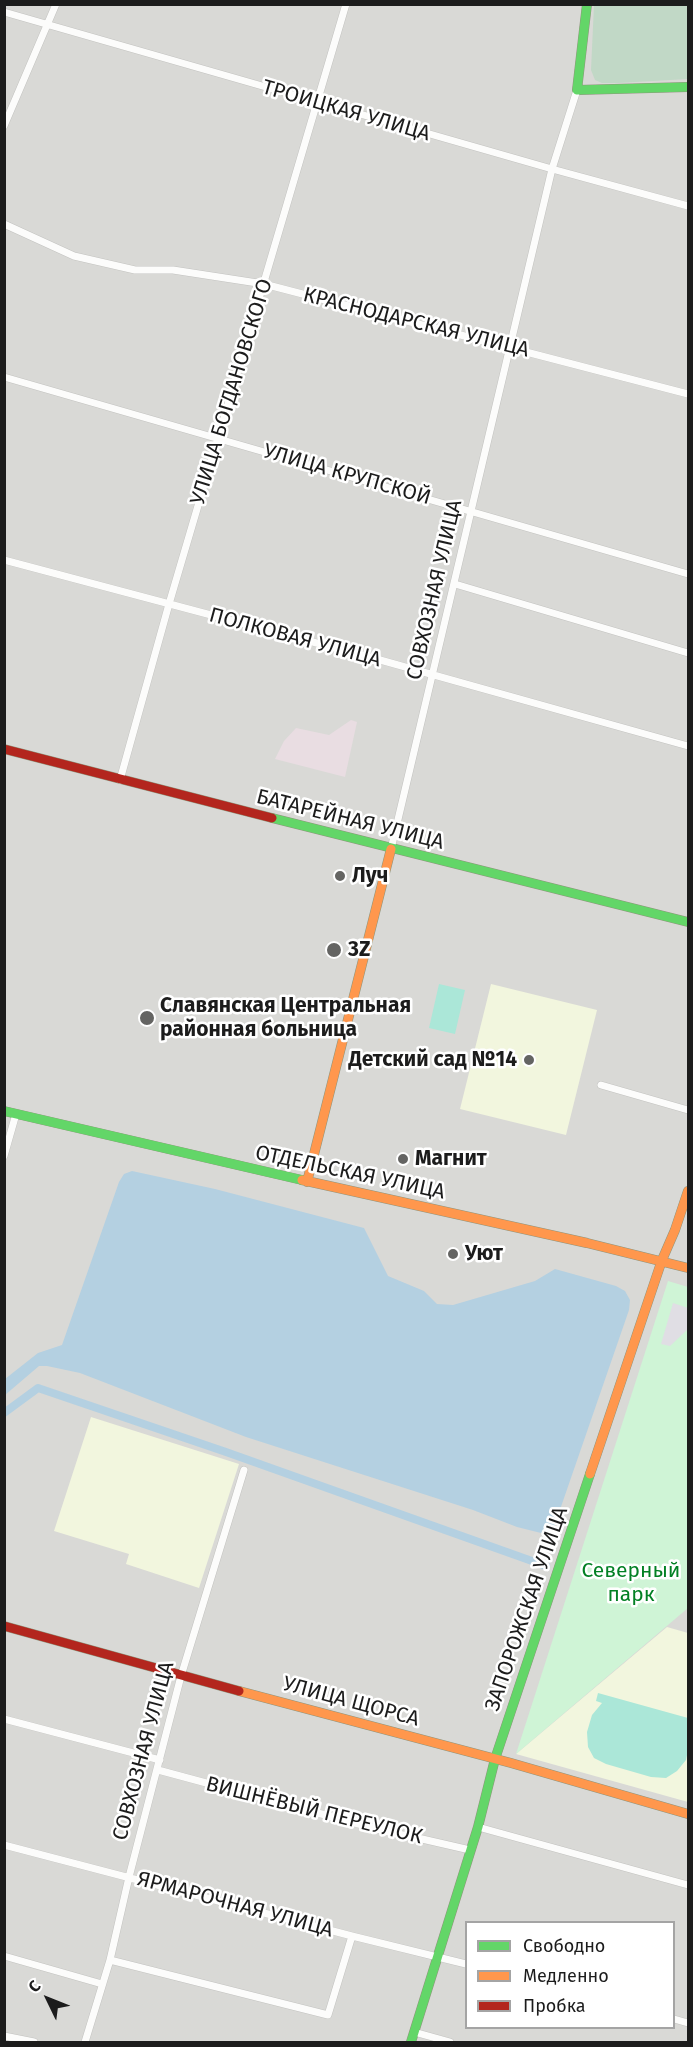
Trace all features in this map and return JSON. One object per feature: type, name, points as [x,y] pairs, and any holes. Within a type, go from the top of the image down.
[{"type":"street","points":[[4,126],[56,4]]},
{"type":"street","name":"УЛИЦА БОГДАНОВСКОГО","points":[[120,780],[169,604],[346,4]]},
{"type":"street","name":"СОВХОЗНАЯ УЛИЦА","points":[[307,1182],[391,849],[552,169],[577,90],[587,4]]},
{"type":"street","name":"ТРОИЦКАЯ УЛИЦА","points":[[4,12],[318,103],[688,206]]},
{"type":"street","points":[[577,90],[688,87]]},
{"type":"street","name":"КРАСНОДАРСКАЯ УЛИЦА","points":[[4,224],[74,256],[135,270],[174,270],[264,284],[688,394]]},
{"type":"street","name":"УЛИЦА КРУПСКОЙ","points":[[4,377],[688,574]]},
{"type":"street","name":"ПОЛКОВАЯ УЛИЦА","points":[[4,560],[688,746]]},
{"type":"street","points":[[454,584],[688,653]]},
{"type":"street","name":"БАТАРЕЙНАЯ УЛИЦА","points":[[4,749],[391,849],[688,922]]},
{"type":"street","points":[[601,1085],[688,1110]]},
{"type":"street","name":"ОТДЕЛЬСКАЯ УЛИЦА","points":[[4,1111],[307,1182],[662,1260],[688,1268]]},
{"type":"street","points":[[4,1156],[16,1114]]},
{"type":"street","name":"ЗАПОРОЖСКАЯ УЛИЦА","points":[[411,2043],[478,1827],[495,1759],[662,1260],[688,1191]]},
{"type":"street","name":"СОВХОЗНАЯ УЛИЦА","points":[[85,2043],[110,1960],[181,1676],[244,1470]]},
{"type":"street","name":"УЛИЦА ЩОРСА","points":[[4,1626],[181,1676],[495,1759],[688,1814]]},
{"type":"street","points":[[4,1719],[160,1760]]},
{"type":"street","name":"ВИШНЁВЫЙ ПЕРЕУЛОК","points":[[158,1770],[392,1833],[470,1850]]},
{"type":"street","points":[[478,1827],[688,1885]]},
{"type":"street","name":"ЯРМАРОЧНАЯ УЛИЦА","points":[[4,1845],[465,1964]]},
{"type":"street","points":[[110,1960],[328,2015],[352,1936]]},
{"type":"street","points":[[4,1956],[102,1984]]},
{"type":"street","points":[[414,2032],[450,2043]]},
{"type":"street","points":[[4,2036],[34,2043]]},
{"type":"shaded area","points":[[5,5],[688,5],[688,2042],[5,2042]]},
{"type":"shaded area","points":[[594,5],[688,5],[688,79],[618,83],[602,83],[595,80],[591,70]]},
{"type":"shaded area","points":[[351,720],[357,722],[345,777],[275,759],[284,741],[296,728],[329,735]]},
{"type":"shaded area","name":"Детский сад №14","points":[[491,984],[597,1010],[566,1135],[460,1109]]},
{"type":"shaded area","points":[[673,1303],[688,1308],[688,1329],[670,1346],[661,1344]]},
{"type":"shaded area","points":[[91,1417],[239,1464],[199,1588],[126,1564],[129,1554],[54,1531]]},
{"type":"shaded area","points":[[667,1627],[688,1633],[688,1802],[516,1754]]},
{"type":"green space","points":[[439,984],[465,990],[455,1034],[429,1028]]},
{"type":"green space","name":"Северный парк","points":[[668,1281],[688,1287],[688,1608],[516,1754]]},
{"type":"green space","points":[[598,1693],[688,1718],[686,1760],[677,1771],[666,1778],[651,1777],[606,1764],[594,1758],[588,1747],[587,1732],[592,1715],[602,1703],[596,1701]]},
{"type":"water","points":[[132,1171],[215,1189],[364,1228],[388,1276],[424,1291],[437,1304],[453,1305],[535,1281],[555,1269],[616,1286],[625,1291],[630,1300],[629,1310],[550,1533],[545,1534],[517,1527],[473,1510],[246,1437],[80,1373],[39,1366],[5,1395],[5,1379],[38,1353],[62,1345],[119,1182],[124,1174]]},
{"type":"waterway","points":[[4,1413],[38,1388],[546,1566]]},
{"type":"traffic: fast","points":[[587,4],[577,90],[688,87]]},
{"type":"traffic: fast","points":[[272,818],[688,922]]},
{"type":"traffic: fast","points":[[4,1111],[302,1180]]},
{"type":"traffic: fast","points":[[411,2042],[478,1827],[495,1759],[590,1474]]},
{"type":"traffic: slow","points":[[307,1182],[391,849]]},
{"type":"traffic: slow","points":[[302,1180],[587,1243],[688,1268]]},
{"type":"traffic: slow","points":[[590,1474],[662,1260],[688,1191]]},
{"type":"traffic: slow","points":[[239,1691],[511,1763],[688,1814]]},
{"type":"traffic: jam","points":[[4,749],[272,818]]},
{"type":"traffic: jam","points":[[4,1626],[239,1691]]},
{"type":"place","name":"Луч","points":[[340,876]]},
{"type":"place","name":"3Z","points":[[334,950]]},
{"type":"place","name":"Славянская Центральная районная больница","points":[[147,1018]]},
{"type":"place","name":"Детский сад №14","points":[[529,1060]]},
{"type":"place","name":"Магнит","points":[[403,1159]]},
{"type":"place","name":"Уют","points":[[453,1254]]}]
